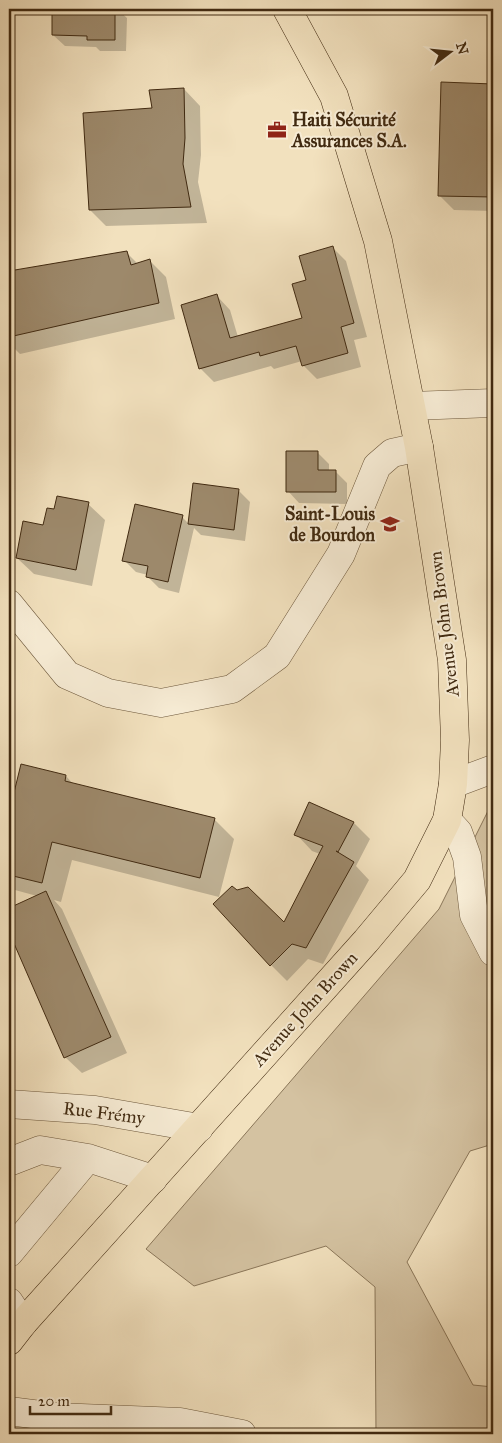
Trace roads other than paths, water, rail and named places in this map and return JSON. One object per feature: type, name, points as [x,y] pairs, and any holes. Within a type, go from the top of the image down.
[{"type":"main road","name":"Avenue John Brown","points":[[14,1322],[153,1179],[366,941],[417,880],[447,820],[453,784],[455,740],[452,660],[411,406],[378,241],[337,104],[287,9]]},
{"type":"street","points":[[411,406],[493,403]]},
{"type":"street","points":[[9,604],[67,675],[108,693],[161,703],[232,689],[277,656],[341,554],[377,466],[392,453],[419,447]]},
{"type":"street","points":[[453,784],[493,769]]},
{"type":"street","points":[[447,820],[458,832],[467,857],[474,915],[493,952]]},
{"type":"street","name":"Rue Frémy","points":[[9,1104],[95,1110],[199,1128]]},
{"type":"street","points":[[9,1162],[40,1150],[88,1158],[153,1179]]},
{"type":"street","points":[[9,1254],[88,1158]]},
{"type":"street","points":[[9,1411],[56,1417],[180,1422],[242,1434]]},
{"type":"place","name":"Haiti Sécurité Assurances S.A.","points":[[277,130]]},
{"type":"place","name":"Saint-Louis de Bourdon","points":[[390,524]]}]
